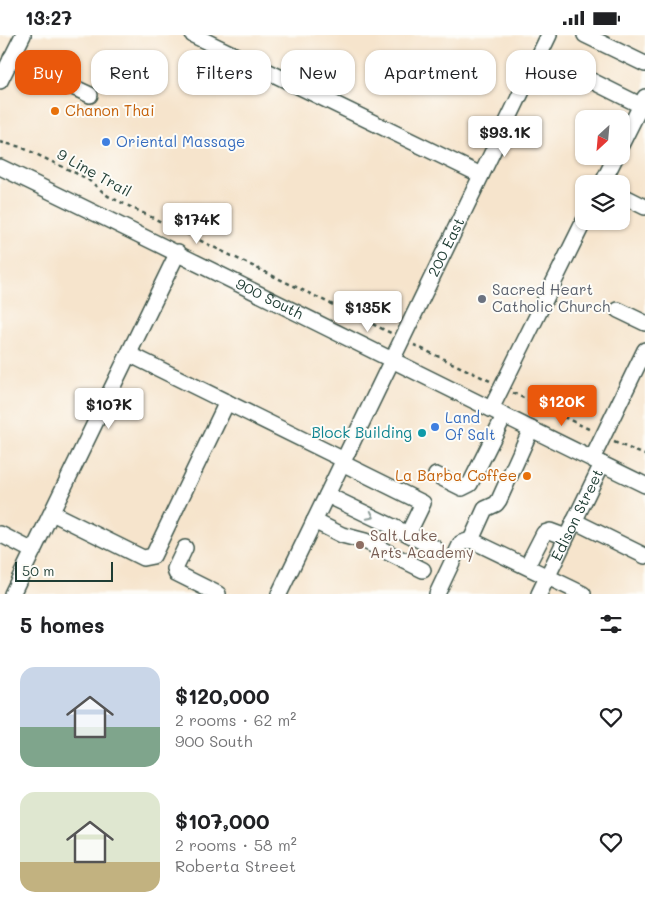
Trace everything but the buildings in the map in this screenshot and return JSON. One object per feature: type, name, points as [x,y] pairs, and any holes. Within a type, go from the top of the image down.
[{"type":"street","points":[[0,81],[22,35]]},
{"type":"street","points":[[193,35],[480,175]]},
{"type":"street","name":"200 East","points":[[279,594],[549,35]]},
{"type":"street","points":[[585,35],[645,64]]},
{"type":"street","points":[[12,57],[90,95]]},
{"type":"street","points":[[596,81],[643,101],[630,127]]},
{"type":"street","name":"900 South","points":[[0,167],[178,253],[391,361],[645,485]]},
{"type":"street","points":[[630,200],[645,207]]},
{"type":"street","points":[[436,475],[462,488],[470,484],[497,413],[580,230]]},
{"type":"street","points":[[19,592],[33,551],[178,253]]},
{"type":"street","points":[[618,310],[645,323]]},
{"type":"street","name":"Edison Street","points":[[539,594],[574,521],[597,461],[640,374],[645,350]]},
{"type":"street","points":[[129,354],[423,503],[408,535]]},
{"type":"street","points":[[52,513],[143,558],[153,556],[227,402]]},
{"type":"street","points":[[471,540],[485,509],[496,504],[499,500],[531,429]]},
{"type":"street","points":[[327,495],[435,547]]},
{"type":"street","points":[[314,521],[342,535],[364,541],[423,570]]},
{"type":"street","points":[[574,521],[645,556]]},
{"type":"street","points":[[527,566],[544,533],[550,531],[566,537]]},
{"type":"street","points":[[0,534],[33,551]]},
{"type":"street","points":[[437,594],[460,543],[471,540],[583,594]]},
{"type":"street","points":[[185,548],[175,569],[176,573],[218,594]]},
{"type":"path","name":"9 Line Trail","points":[[0,142],[21,147],[86,178],[108,196],[392,334]]},
{"type":"path","points":[[414,345],[431,353]]},
{"type":"path","points":[[576,423],[591,430]]},
{"type":"path","points":[[618,444],[645,455]]},
{"type":"place","name":"Chanon Thai","points":[[55,111]]},
{"type":"place","name":"Oriental Massage","points":[[106,142]]},
{"type":"place","name":"Sacred Heart Catholic Church","points":[[482,299]]},
{"type":"place","name":"Land Of Salt","points":[[435,427]]},
{"type":"place","name":"Block Building","points":[[422,433]]},
{"type":"place","name":"La Barba Coffee","points":[[527,476]]},
{"type":"place","name":"Salt Lake Arts Academy","points":[[360,545]]}]
